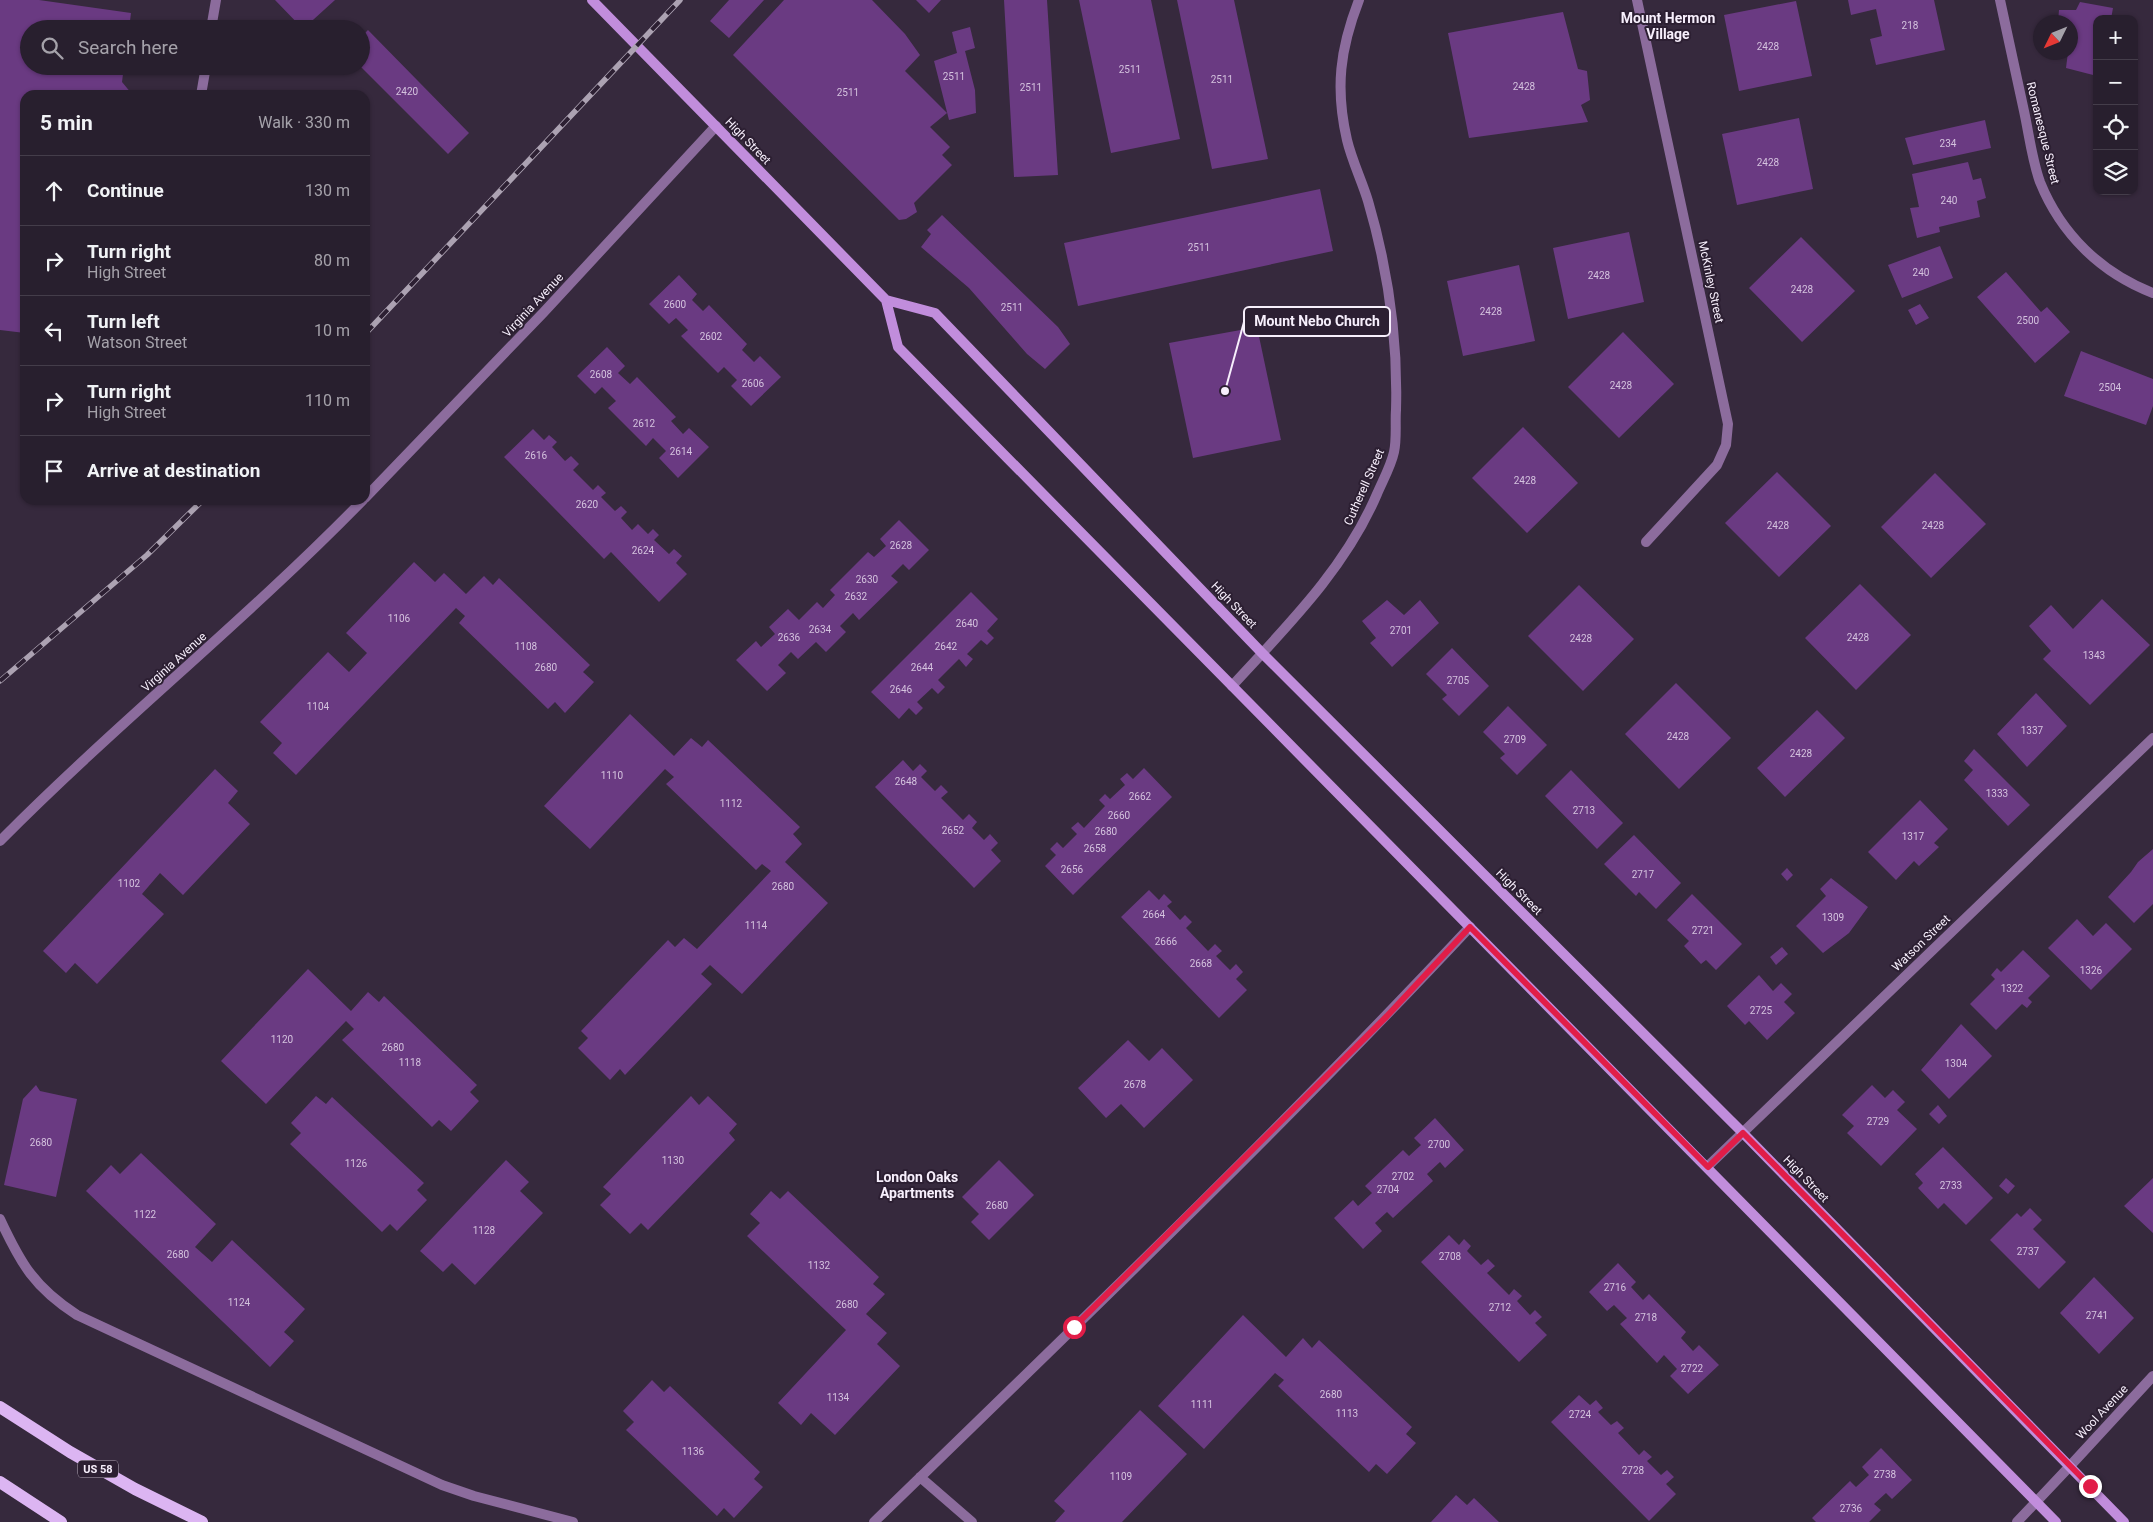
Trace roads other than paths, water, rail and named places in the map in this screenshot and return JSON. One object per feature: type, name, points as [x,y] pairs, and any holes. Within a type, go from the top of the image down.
[{"type":"main road","name":"High Street","points":[[592,0],[886,300],[935,313],[1262,653],[1743,1133],[2124,1522]]},
{"type":"main road","points":[[886,300],[898,347],[2056,1522]]},
{"type":"main road","name":"US 58","points":[[0,1407],[70,1452],[135,1489],[202,1522]]},
{"type":"main road","points":[[0,1482],[61,1522]]},
{"type":"street","points":[[213,20],[216,0]]},
{"type":"street","name":"Cutherell Street","points":[[1232,686],[1309,602],[1341,562],[1367,518],[1394,450],[1397,384],[1394,331],[1384,265],[1347,142],[1341,105],[1341,68],[1347,31],[1359,0]]},
{"type":"street","name":"McKinley Street","points":[[1637,0],[1728,424],[1726,445],[1717,464],[1646,542]]},
{"type":"street","name":"Romanesque Street","points":[[2000,0],[2040,180],[2055,213],[2076,242],[2102,266],[2132,285],[2153,293]]},
{"type":"street","points":[[202,90],[204,75]]},
{"type":"street","name":"Virginia Avenue","points":[[370,493],[543,314],[716,126]]},
{"type":"street","name":"Virginia Avenue","points":[[0,841],[59,782],[242,618],[358,505]]},
{"type":"street","name":"Watson Street","points":[[1708,1167],[2153,738]]},
{"type":"street","points":[[874,1522],[1380,1023],[1470,927]]},
{"type":"street","points":[[0,1219],[17,1257],[32,1278],[55,1300],[77,1314],[442,1485],[474,1496],[574,1522]]},
{"type":"street","name":"Wool Avenue","points":[[2017,1522],[2153,1376]]},
{"type":"street","points":[[920,1477],[972,1522]]},
{"type":"railway","points":[[370,329],[680,0]]},
{"type":"railway","points":[[0,681],[147,555],[198,505]]},
{"type":"place","name":"Mount Nebo Church","points":[[1225,391]]},
{"type":"district","name":"Mount Hermon Village","points":[[1668,26]]},
{"type":"district","name":"London Oaks Apartments","points":[[917,1186]]}]
